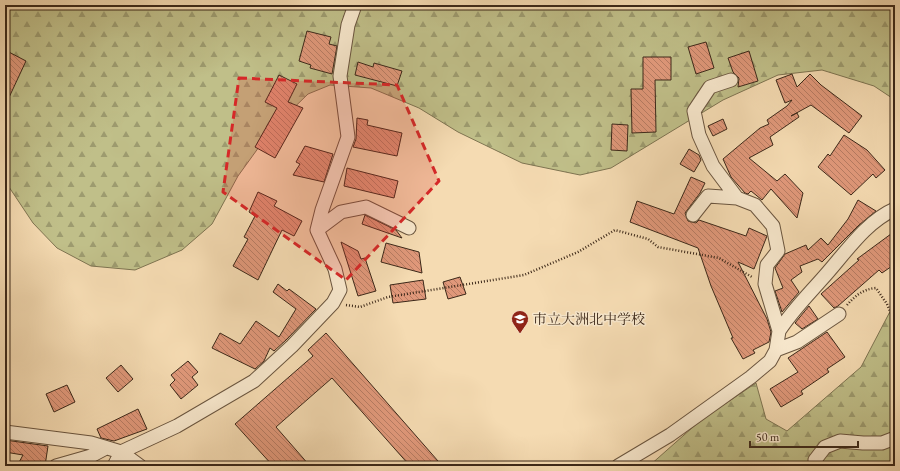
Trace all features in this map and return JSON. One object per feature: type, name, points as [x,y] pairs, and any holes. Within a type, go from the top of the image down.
[{"type":"street","points":[[114,466],[121,452],[177,426],[254,381],[292,346],[333,303],[340,290],[335,268],[317,230],[322,210],[348,136],[340,76],[348,25],[355,5]]},
{"type":"street","points":[[731,80],[710,88],[694,111],[699,136],[713,166],[737,198]]},
{"type":"street","points":[[693,215],[708,196],[737,198],[755,205],[773,226],[778,251],[767,265],[765,284],[779,331]]},
{"type":"street","points":[[317,230],[341,212],[366,207],[409,228]]},
{"type":"street","points":[[618,466],[670,434],[751,377],[770,361],[776,350],[779,331],[791,312],[858,238],[885,213],[895,209]]},
{"type":"street","points":[[776,350],[797,342],[839,314]]},
{"type":"street","points":[[5,432],[91,443],[121,452],[140,466]]},
{"type":"street","points":[[817,466],[816,460],[824,447],[840,441],[863,443],[882,442],[895,438]]},
{"type":"street","points":[[56,466],[91,456],[106,448]]},
{"type":"path","points":[[333,303],[360,307],[388,297],[524,275],[578,252],[615,230],[648,239],[658,247],[719,258],[743,273],[765,284]]},
{"type":"path","points":[[839,314],[856,295],[868,288],[876,288],[887,304],[895,323]]},
{"type":"highlighted area","points":[[239,78],[397,85],[439,181],[346,280],[223,192]]},
{"type":"green space","points":[[5,5],[895,5],[895,100],[874,86],[822,70],[778,75],[723,100],[611,168],[580,175],[522,163],[458,132],[419,108],[371,88],[330,85],[308,94],[272,129],[238,176],[212,224],[182,250],[135,270],[91,266],[57,248],[33,223],[5,181]]},
{"type":"green space","points":[[895,302],[895,466],[649,466],[701,420],[756,383],[766,419],[787,431],[861,367]]},
{"type":"building","points":[[307,31],[331,37],[329,44],[337,46],[332,74],[310,68],[311,65],[299,61]]},
{"type":"building","points":[[706,42],[714,68],[696,74],[688,47]]},
{"type":"building","points":[[5,50],[26,61],[5,106]]},
{"type":"building","points":[[749,51],[758,81],[738,87],[739,78],[733,72],[728,58]]},
{"type":"building","points":[[643,57],[671,57],[671,80],[655,80],[656,132],[632,133],[631,89],[643,89]]},
{"type":"building","points":[[358,62],[373,67],[374,63],[402,71],[397,86],[355,75]]},
{"type":"building","points":[[792,74],[797,87],[810,74],[821,85],[862,116],[849,133],[811,105],[791,116],[797,113],[799,117],[770,137],[773,145],[749,158],[777,181],[785,174],[803,193],[797,218],[771,189],[762,200],[751,191],[748,194],[745,193],[731,177],[723,159],[760,128],[769,124],[767,120],[787,106],[792,100],[785,103],[776,80]]},
{"type":"building","points":[[279,75],[297,84],[288,102],[303,108],[275,158],[255,147],[277,108],[265,102]]},
{"type":"building","points":[[357,118],[368,120],[367,125],[402,133],[397,156],[353,147],[356,139]]},
{"type":"building","points":[[723,119],[727,129],[713,136],[708,126]]},
{"type":"building","points":[[612,124],[628,125],[627,151],[611,150]]},
{"type":"building","points":[[844,135],[867,150],[885,170],[876,178],[873,174],[851,195],[818,167],[828,154],[830,156]]},
{"type":"building","points":[[305,146],[333,154],[324,182],[293,175],[300,164],[296,162]]},
{"type":"building","points":[[689,149],[699,155],[701,160],[694,172],[680,164]]},
{"type":"building","points":[[347,168],[398,181],[394,198],[344,186]]},
{"type":"building","points":[[691,177],[705,183],[700,193],[685,213],[688,221],[696,223],[699,220],[746,236],[749,228],[767,236],[754,269],[738,262],[767,319],[771,332],[769,342],[753,350],[755,353],[743,359],[731,338],[733,338],[711,286],[698,248],[630,222],[637,201],[674,214]]},
{"type":"building","points":[[258,192],[277,201],[274,206],[302,221],[294,236],[282,230],[258,280],[233,266],[248,239],[244,237],[255,216],[249,212]]},
{"type":"building","points":[[858,200],[876,211],[859,225],[822,262],[818,259],[800,266],[802,272],[791,280],[799,292],[782,312],[775,291],[783,288],[775,268],[785,254],[806,245],[808,250],[821,238],[828,245],[848,219]]},
{"type":"building","points":[[365,215],[396,230],[402,238],[362,224]]},
{"type":"building","points":[[895,231],[895,264],[882,273],[879,270],[834,308],[821,294],[859,260],[857,259]]},
{"type":"building","points":[[341,242],[358,251],[361,259],[365,258],[376,291],[358,296]]},
{"type":"building","points":[[386,243],[419,252],[422,273],[381,262]]},
{"type":"building","points":[[460,277],[466,294],[448,299],[443,282]]},
{"type":"building","points":[[423,280],[426,299],[393,303],[390,285]]},
{"type":"building","points":[[278,284],[287,291],[289,289],[316,309],[286,340],[274,351],[270,348],[264,361],[255,369],[212,348],[220,333],[240,344],[256,321],[279,337],[296,309],[273,292]]},
{"type":"building","points":[[809,306],[818,319],[802,329],[795,323]]},
{"type":"building","points":[[827,332],[845,357],[827,369],[829,372],[801,391],[803,394],[781,407],[770,389],[798,372],[788,358]]},
{"type":"building","points":[[326,333],[438,461],[432,466],[410,466],[332,378],[276,427],[310,466],[273,466],[235,424],[313,356],[308,350]]},
{"type":"building","points":[[188,361],[198,372],[192,377],[198,385],[181,399],[170,385],[175,380],[171,375]]},
{"type":"building","points":[[121,365],[133,379],[118,392],[106,378]]},
{"type":"building","points":[[67,385],[75,402],[54,412],[46,394]]},
{"type":"building","points":[[138,409],[147,429],[114,441],[101,438],[97,429]]},
{"type":"building","points":[[5,440],[48,446],[45,466],[17,466],[23,455],[5,452]]},
{"type":"place","name":"市立大洲北中学校","points":[[520,334]]}]
